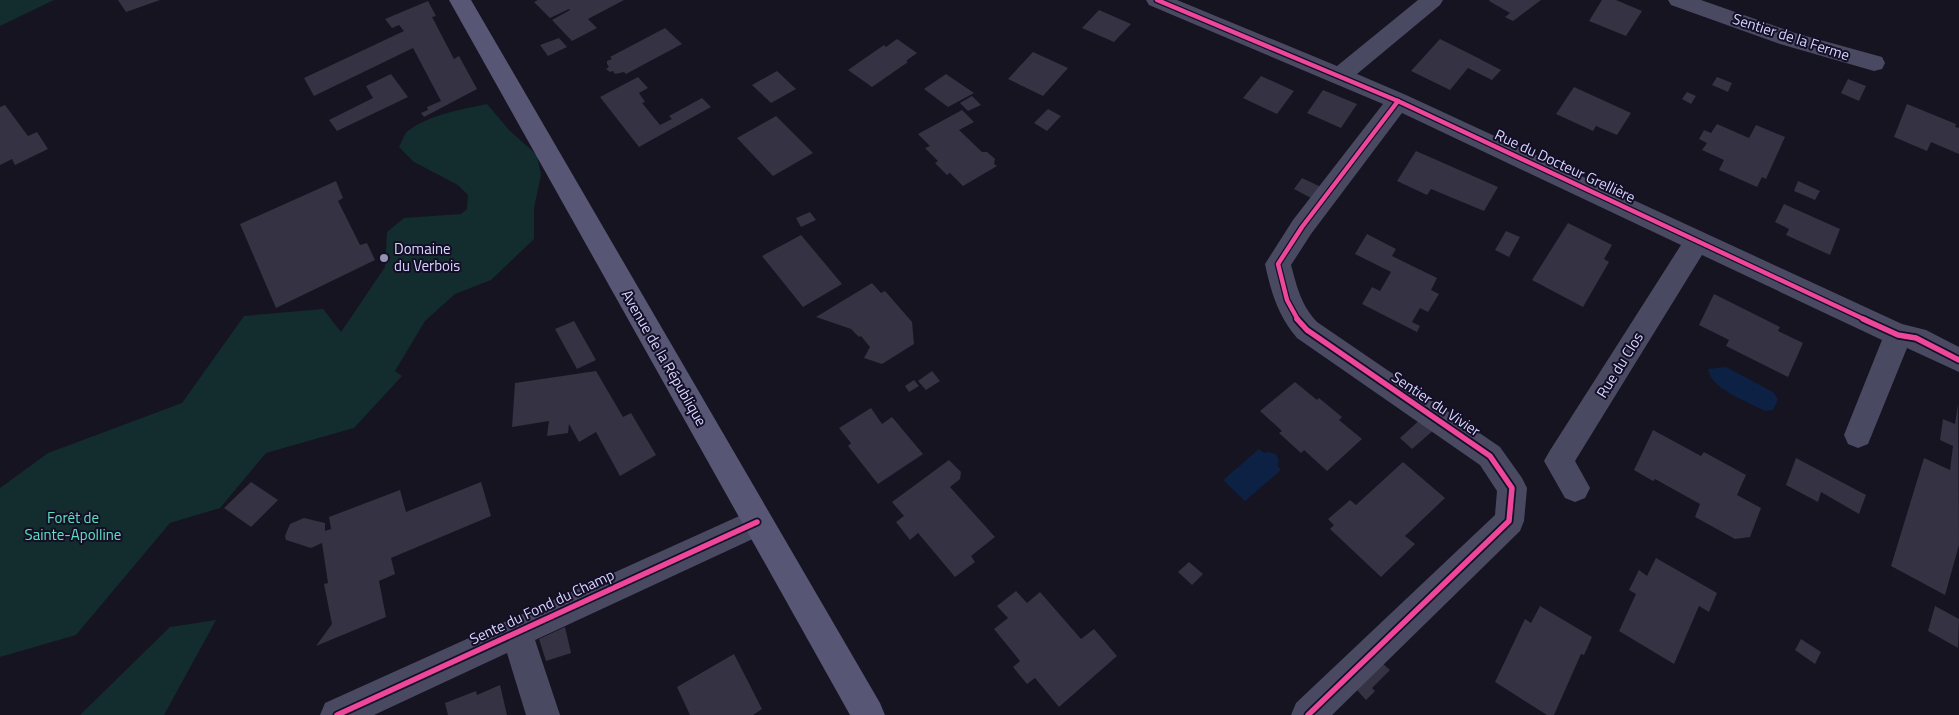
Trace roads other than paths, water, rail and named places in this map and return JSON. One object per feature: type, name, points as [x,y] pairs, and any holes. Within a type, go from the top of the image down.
[{"type":"main road","name":"Avenue de la République","points":[[460,0],[868,715]]},
{"type":"street","name":"Rue du Docteur Grellière","points":[[1157,0],[1341,75],[1898,335],[1916,338],[1959,360]]},
{"type":"street","points":[[1341,75],[1432,0]]},
{"type":"street","name":"Sentier de la Ferme","points":[[1679,0],[1788,39],[1874,63]]},
{"type":"street","name":"Sentier du Vivier","points":[[1308,715],[1509,521],[1512,488],[1490,456],[1307,330],[1294,318],[1287,301],[1278,264],[1302,228],[1398,101]]},
{"type":"street","name":"Rue du Clos","points":[[1575,488],[1559,461],[1698,242]]},
{"type":"street","points":[[1858,435],[1898,335]]},
{"type":"street","name":"Sente du Fond du Champ","points":[[338,715],[757,522]]},
{"type":"street","points":[[516,633],[543,715]]},
{"type":"water","points":[[1726,367],[1773,392],[1778,399],[1773,410],[1765,411],[1731,394],[1716,383],[1710,376],[1708,369]]},
{"type":"water","points":[[1259,449],[1264,453],[1276,454],[1279,461],[1277,465],[1281,470],[1245,501],[1223,480]]},
{"type":"place","name":"Domaine du Verbois","points":[[384,258]]},
{"type":"park label","name":"Forêt de Sainte-Apolline","points":[[73,526]]}]
